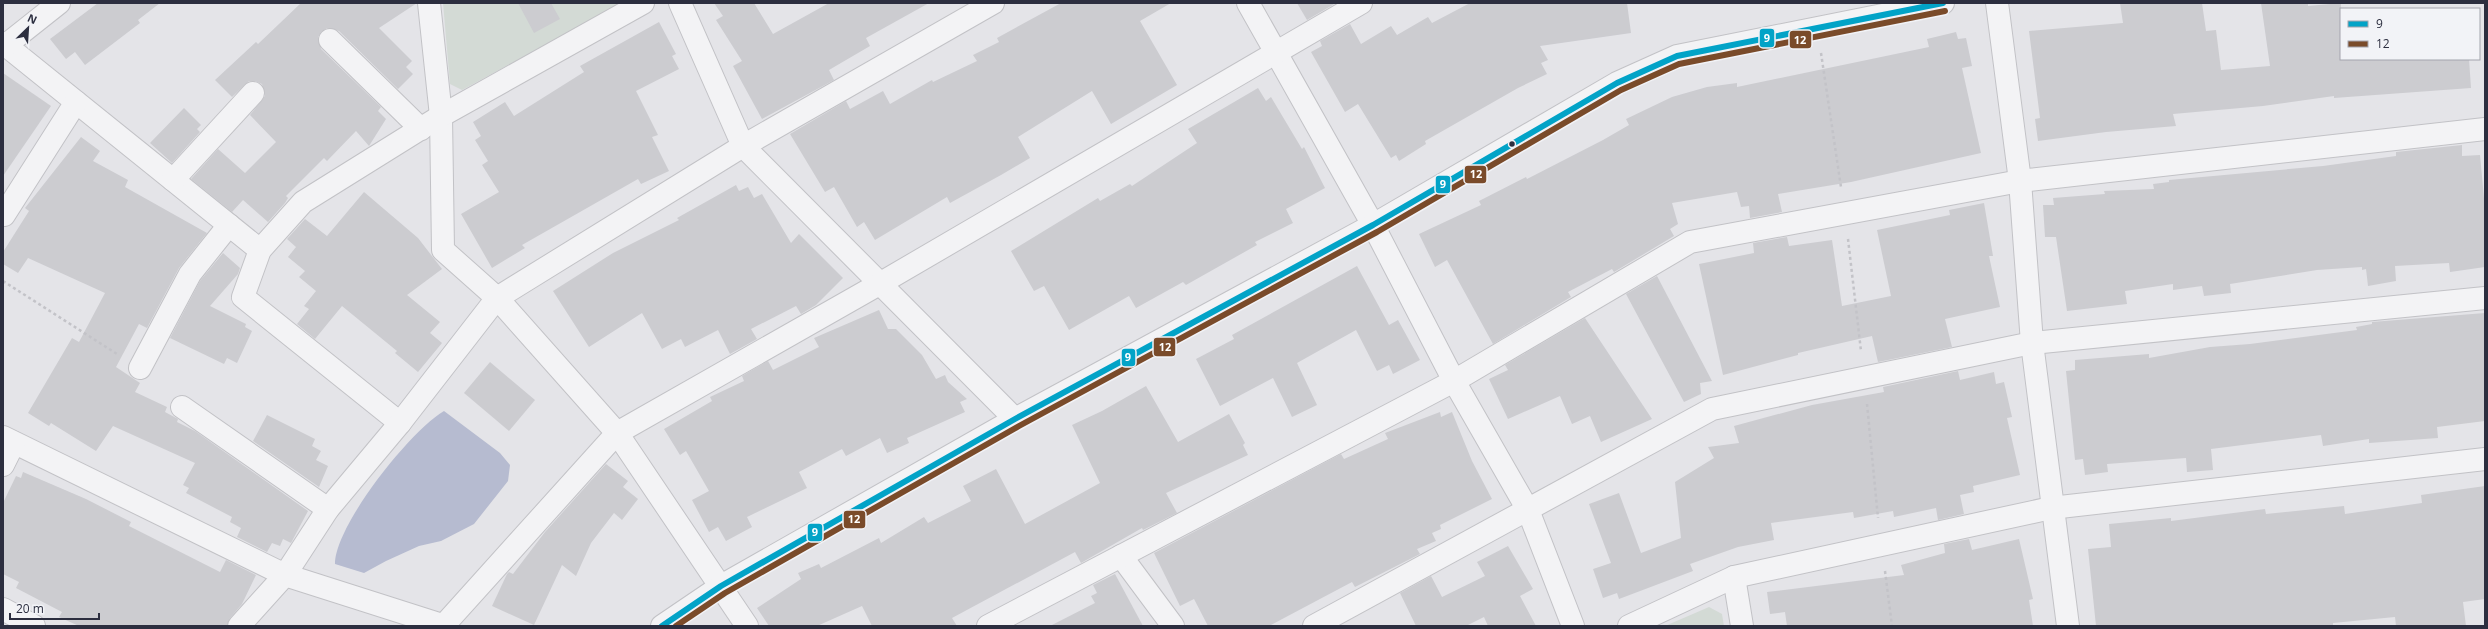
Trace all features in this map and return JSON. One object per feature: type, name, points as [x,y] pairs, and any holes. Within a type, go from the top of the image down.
[{"type":"street","points":[[59,3],[4,44],[260,250]]},
{"type":"street","points":[[429,3],[441,116],[443,250],[497,298],[617,433],[747,626]]},
{"type":"street","points":[[400,423],[243,297],[260,250],[303,202],[441,116],[643,3]]},
{"type":"street","points":[[680,3],[744,146],[1015,419]]},
{"type":"street","points":[[239,626],[285,575],[328,509],[400,423],[497,298],[744,146],[993,3]]},
{"type":"street","points":[[1248,3],[1372,225],[1454,381],[1528,510],[1573,626]]},
{"type":"street","points":[[3,465],[9,440],[285,575],[444,626],[617,433],[881,283],[1361,3]]},
{"type":"street","points":[[662,626],[721,586],[1015,419],[1372,225],[1617,83],[1677,56],[1943,3]]},
{"type":"street","points":[[1997,3],[2020,182],[2032,343],[2051,508],[2068,626]]},
{"type":"street","points":[[330,40],[421,129]]},
{"type":"street","points":[[173,180],[253,93]]},
{"type":"street","points":[[4,215],[76,102]]},
{"type":"street","points":[[988,626],[1454,381],[1690,242],[2020,182],[2485,129]]},
{"type":"street","points":[[140,368],[190,274],[228,225]]},
{"type":"street","points":[[1314,626],[1712,409],[2032,343],[2485,298]]},
{"type":"street","points":[[182,407],[328,509]]},
{"type":"street","points":[[1629,626],[1734,577],[2051,508],[2485,459]]},
{"type":"street","points":[[1121,556],[1173,626]]},
{"type":"street","points":[[1734,577],[1742,626]]},
{"type":"street","points":[[3,609],[34,626]]},
{"type":"path","points":[[1818,28],[1844,214],[1864,377],[1881,545],[1892,626]]},
{"type":"path","points":[[3,281],[140,368]]},
{"type":"shaded area","points":[[443,3],[623,3],[462,90],[450,84]]},
{"type":"shaded area","points":[[1709,607],[1722,614],[1724,626],[1665,626]]},
{"type":"water","points":[[444,411],[500,453],[510,465],[508,481],[474,524],[441,541],[419,546],[364,573],[335,564],[338,547],[347,526],[377,480],[413,437],[430,421]]},
{"type":"building","points":[[98,3],[160,3],[138,20],[140,23],[85,65],[75,52],[66,59],[50,39]]},
{"type":"building","points":[[301,3],[417,3],[379,28],[412,61],[406,67],[413,74],[398,89],[339,31],[327,28],[321,32],[318,37],[321,49],[381,107],[378,111],[386,119],[369,146],[356,131],[327,161],[324,158],[286,196],[288,198],[285,203],[268,222],[243,200],[232,212],[191,179],[218,149],[245,173],[276,142],[250,115],[265,96],[262,84],[255,81],[249,81],[232,97],[215,80],[256,42],[258,44]]},
{"type":"building","points":[[518,3],[551,3],[560,19],[534,33]]},
{"type":"building","points":[[714,3],[754,3],[773,34],[829,3],[929,3],[866,38],[870,46],[829,70],[834,80],[762,119],[733,66],[742,61],[716,20],[723,16]]},
{"type":"building","points":[[1061,3],[1171,3],[1140,21],[1177,85],[1111,124],[1092,91],[1018,137],[1030,158],[1001,175],[950,203],[947,197],[875,240],[864,222],[857,227],[834,187],[825,192],[790,134],[846,101],[850,109],[883,91],[890,104],[932,80],[933,82],[977,61],[973,55],[999,42],[997,38]]},
{"type":"building","points":[[1297,3],[1336,3],[1307,20]]},
{"type":"building","points":[[1470,3],[1627,3],[1631,33],[1540,46],[1548,60],[1541,63],[1547,74],[1518,88],[1425,141],[1426,144],[1399,161],[1396,155],[1391,158],[1358,104],[1345,112],[1311,52],[1322,46],[1320,41],[1350,24],[1361,44],[1391,26],[1397,35],[1428,17],[1432,23]]},
{"type":"building","points":[[2120,3],[2202,3],[2206,31],[2216,30],[2221,70],[2270,66],[2261,3],[2308,3],[2308,6],[2341,3],[2340,60],[2469,60],[2471,88],[2334,98],[2334,96],[2263,106],[2173,114],[2176,126],[2106,132],[2038,141],[2035,119],[2040,118],[2029,31],[2123,23]]},
{"type":"building","points":[[659,22],[676,54],[672,56],[679,69],[636,91],[658,135],[652,137],[669,171],[641,184],[638,179],[522,245],[525,248],[492,268],[461,214],[499,192],[482,165],[488,161],[475,140],[481,136],[473,122],[505,102],[514,116],[584,72],[580,66]]},
{"type":"building","points":[[1956,32],[1958,39],[1966,38],[1972,66],[1962,68],[1981,153],[1851,182],[1778,194],[1782,212],[1750,218],[1749,206],[1741,207],[1737,192],[1672,203],[1678,224],[1670,229],[1674,236],[1614,272],[1612,269],[1568,292],[1571,297],[1493,344],[1447,260],[1435,267],[1419,234],[1481,205],[1479,201],[1526,177],[1527,179],[1603,140],[1629,125],[1626,119],[1672,97],[1707,87],[1737,83],[1737,87],[1929,47],[1927,39]]},
{"type":"building","points":[[3,73],[51,106],[3,176]]},
{"type":"building","points":[[1258,88],[1266,101],[1271,97],[1302,149],[1304,147],[1325,188],[1286,209],[1293,223],[1255,242],[1257,245],[1186,285],[1183,282],[1136,308],[1129,296],[1069,330],[1044,286],[1034,291],[1011,251],[1098,198],[1100,201],[1130,184],[1132,186],[1197,143],[1188,129]]},
{"type":"building","points":[[184,108],[201,125],[197,129],[200,132],[172,163],[150,143]]},
{"type":"building","points":[[81,137],[100,151],[93,161],[128,180],[125,187],[207,233],[179,268],[147,328],[139,324],[116,367],[140,383],[135,392],[167,407],[165,412],[178,419],[177,422],[195,431],[308,511],[291,543],[283,539],[280,546],[272,543],[267,552],[237,537],[241,528],[230,522],[232,517],[186,493],[189,488],[183,485],[195,463],[113,426],[96,451],[51,423],[49,426],[28,413],[72,338],[79,342],[105,293],[28,258],[18,273],[3,264],[3,252],[29,211],[25,208]]},
{"type":"building","points":[[2462,145],[2462,156],[2480,155],[2485,209],[2485,267],[2450,272],[2449,263],[2395,266],[2396,281],[2368,286],[2366,269],[2362,270],[2362,267],[2317,270],[2230,284],[2231,293],[2204,296],[2202,286],[2173,290],[2173,284],[2125,291],[2127,304],[2067,311],[2056,237],[2045,237],[2043,205],[2054,205],[2053,198],[2105,194],[2104,191],[2154,189],[2153,184],[2169,182],[2169,180],[2323,166],[2396,156],[2396,152]]},
{"type":"building","points":[[736,185],[739,191],[748,187],[754,198],[762,194],[791,243],[799,234],[843,278],[816,305],[801,314],[796,306],[751,329],[757,339],[730,354],[718,330],[685,347],[681,339],[662,349],[642,313],[589,347],[553,291],[613,253],[679,220],[677,218]]},
{"type":"building","points":[[364,192],[418,238],[442,269],[407,295],[440,322],[430,333],[442,343],[418,372],[395,353],[397,351],[342,306],[315,339],[297,324],[309,309],[304,306],[316,291],[299,277],[305,271],[288,257],[296,247],[287,239],[305,219],[327,236]]},
{"type":"building","points":[[1984,203],[1993,256],[1989,256],[2000,307],[1945,319],[1952,347],[1878,362],[1872,336],[1798,353],[1798,355],[1723,375],[1699,264],[1754,253],[1753,243],[1787,237],[1789,246],[1832,240],[1842,306],[1891,296],[1877,230],[1950,215],[1949,210]]},
{"type":"building","points":[[223,253],[240,268],[238,274],[210,306],[246,324],[245,327],[252,331],[237,363],[227,358],[224,364],[170,338],[200,281]]},
{"type":"building","points":[[1357,266],[1389,325],[1398,320],[1420,360],[1393,374],[1389,365],[1377,371],[1356,330],[1297,363],[1317,405],[1292,417],[1273,378],[1220,406],[1196,359],[1234,339],[1232,335]]},
{"type":"building","points":[[1657,276],[1712,381],[1700,383],[1701,394],[1684,402],[1626,294]]},
{"type":"building","points":[[879,310],[888,329],[896,329],[922,355],[936,379],[945,375],[948,382],[967,399],[960,402],[965,412],[907,438],[909,443],[887,453],[880,438],[846,456],[842,449],[799,472],[807,488],[747,517],[752,527],[726,541],[718,527],[709,532],[692,500],[709,491],[686,451],[680,455],[664,429],[712,401],[710,397],[744,381],[742,376],[768,361],[773,370],[819,347],[814,338]]},
{"type":"building","points":[[2485,313],[2485,421],[2437,427],[2438,438],[2369,443],[2369,439],[2323,446],[2321,435],[2211,449],[2213,470],[2187,472],[2186,458],[2107,464],[2108,472],[2085,475],[2083,459],[2075,460],[2066,371],[2075,370],[2075,360],[2149,354],[2149,358],[2210,347],[2250,344],[2357,330],[2356,327],[2372,324],[2372,322]]},
{"type":"building","points":[[1585,318],[1652,419],[1601,442],[1590,416],[1572,424],[1560,396],[1508,419],[1489,379],[1508,370],[1505,365]]},
{"type":"building","points":[[490,362],[535,400],[509,431],[464,393]]},
{"type":"building","points":[[1958,371],[1960,380],[1994,372],[1996,384],[2004,382],[2012,417],[2007,418],[2020,475],[1973,486],[1974,492],[1960,495],[1964,514],[1938,520],[1936,508],[1894,517],[1893,511],[1854,518],[1853,512],[1771,523],[1774,540],[1738,547],[1690,564],[1693,571],[1619,599],[1617,593],[1603,598],[1593,569],[1611,563],[1589,504],[1619,493],[1641,553],[1681,538],[1675,482],[1714,458],[1708,447],[1739,443],[1734,426],[1812,405],[1884,392],[1883,387]]},
{"type":"building","points":[[1146,386],[1178,442],[1229,414],[1245,443],[1243,445],[1248,455],[1166,493],[1177,513],[1143,530],[1142,528],[1081,563],[1075,552],[952,618],[957,626],[872,626],[862,606],[817,626],[769,626],[757,608],[801,579],[798,573],[819,564],[821,568],[879,538],[881,543],[924,517],[928,523],[971,501],[963,486],[996,469],[1025,524],[1100,483],[1072,425],[1102,411]]},
{"type":"building","points":[[1440,412],[1441,417],[1452,412],[1472,461],[1492,499],[1440,525],[1441,529],[1432,533],[1436,541],[1417,549],[1420,554],[1355,587],[1352,582],[1269,626],[1208,626],[1194,599],[1180,606],[1154,553],[1341,454],[1344,459],[1388,439],[1385,433]]},
{"type":"building","points":[[267,415],[315,439],[312,446],[321,451],[316,460],[328,466],[319,487],[253,441]]},
{"type":"building","points":[[606,464],[628,481],[623,487],[638,499],[622,520],[614,513],[591,543],[576,576],[562,565],[534,625],[492,606],[507,574],[509,572],[513,574],[545,532]]},
{"type":"building","points":[[23,472],[86,499],[131,522],[129,526],[220,572],[226,560],[256,575],[242,604],[230,618],[227,626],[79,626],[59,617],[62,612],[16,588],[19,582],[3,574],[3,503],[16,476],[21,478]]},
{"type":"building","points":[[2485,486],[2485,599],[2463,602],[2466,626],[2396,626],[2395,617],[2333,623],[2333,626],[2096,626],[2088,549],[2111,547],[2109,524],[2171,518],[2171,521],[2265,509],[2266,514],[2344,506],[2345,514],[2422,503],[2421,495]]},
{"type":"building","points":[[1969,539],[1972,550],[2019,539],[2033,599],[2029,600],[2033,626],[1787,626],[1785,612],[1770,614],[1767,592],[1904,575],[1901,565],[1945,553],[1944,544]]},
{"type":"building","points":[[1508,546],[1533,589],[1520,596],[1536,626],[1488,626],[1484,617],[1466,626],[1416,626],[1400,593],[1431,576],[1442,597],[1485,576],[1477,562]]},
{"type":"building","points":[[1115,574],[1143,626],[1050,626],[1095,603],[1091,596],[1097,593],[1093,585]]},
{"type":"transit line","name":"9","points":[[662,626],[721,586],[1015,419],[1373,225],[1617,83],[1677,56],[1943,3]]},
{"type":"transit line","name":"12","points":[[676,626],[725,593],[1019,426],[1377,232],[1621,90],[1679,64],[1945,11]]}]
